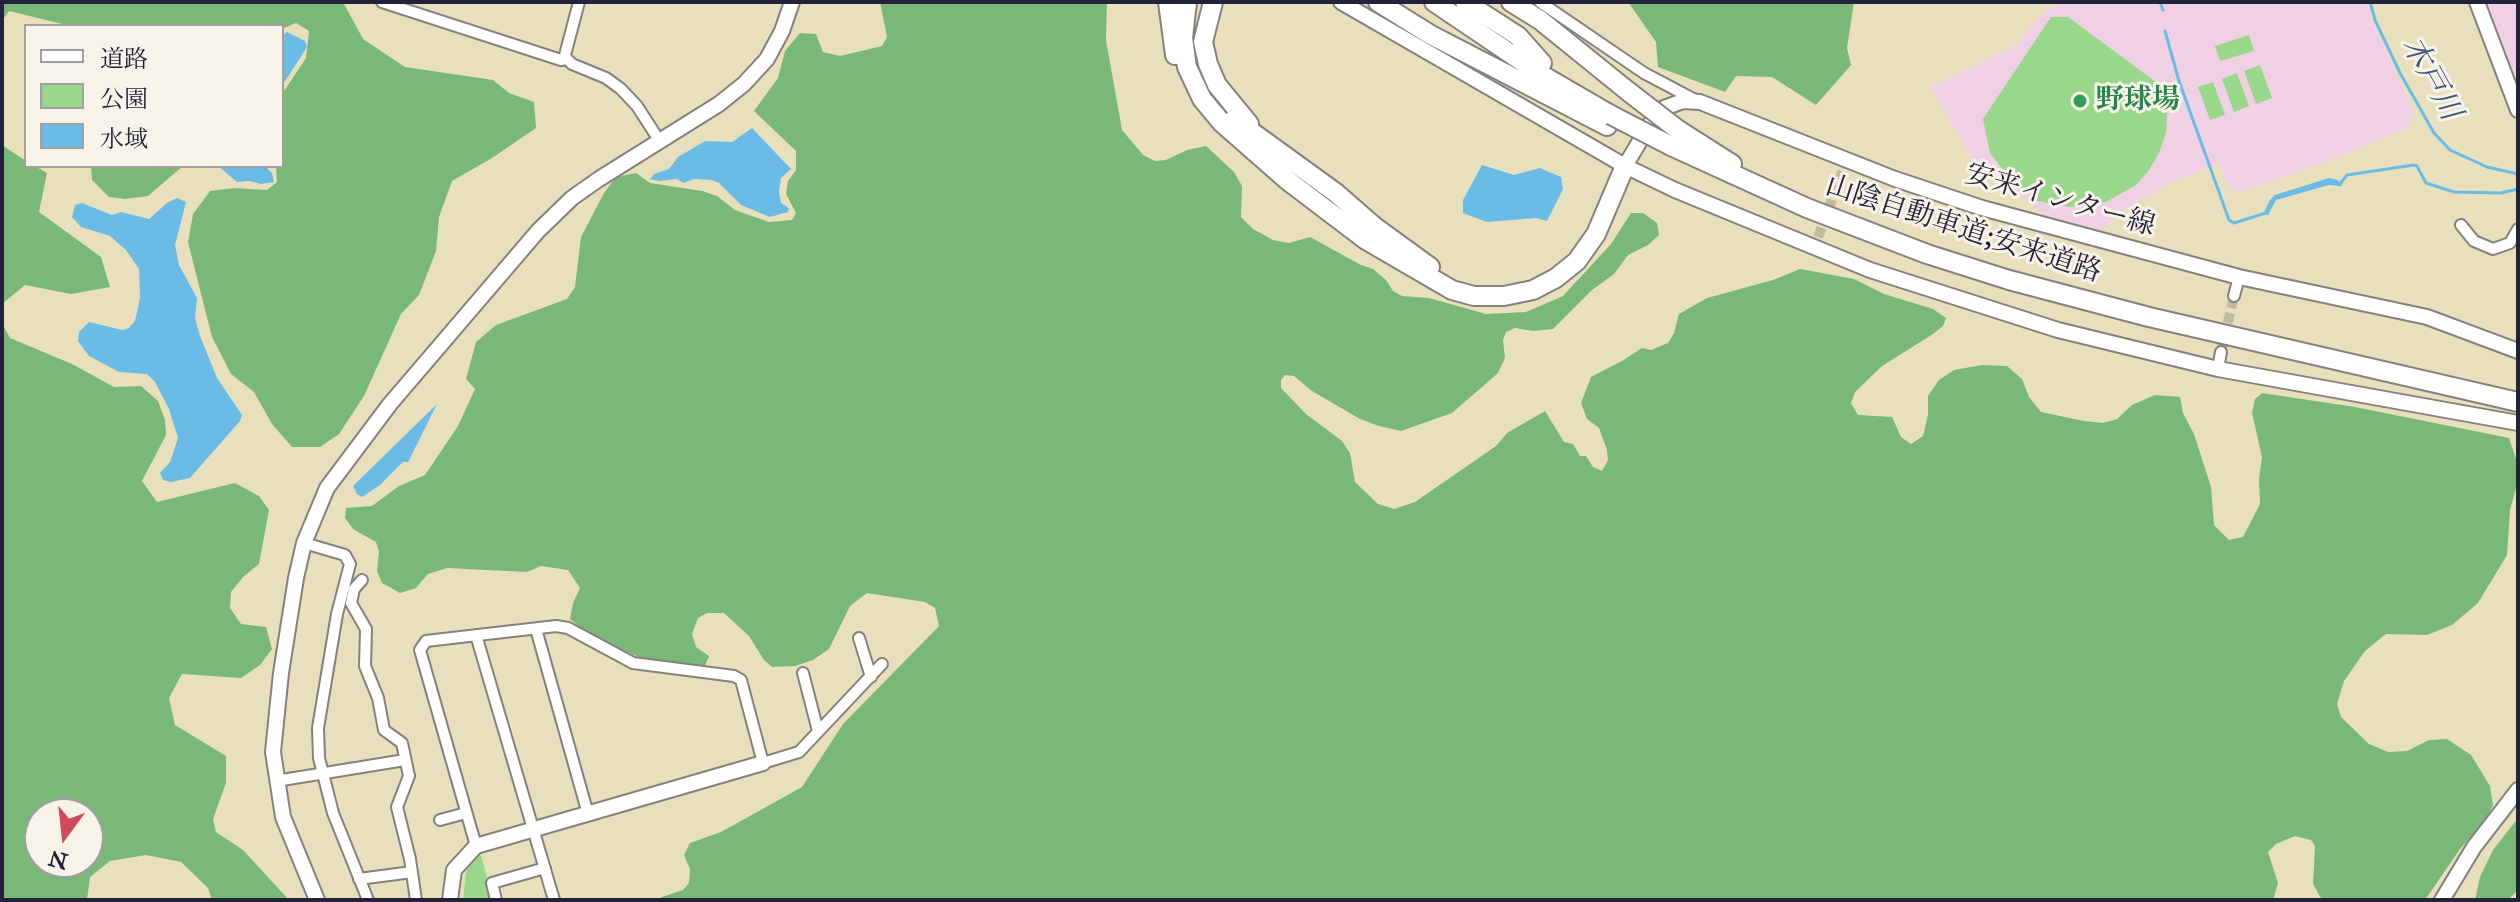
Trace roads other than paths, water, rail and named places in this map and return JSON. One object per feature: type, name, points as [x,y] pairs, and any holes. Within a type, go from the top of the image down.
[{"type":"highway","points":[[1168,2],[1177,70],[1192,104],[1214,131],[1290,171]]},
{"type":"highway","points":[[1187,2],[1183,38],[1187,67],[1202,99],[1222,123],[1290,171]]},
{"type":"highway","points":[[1196,2],[1192,39],[1196,64],[1206,89],[1223,111],[1366,240],[1423,276],[1452,290],[1474,296],[1504,296],[1533,290],[1556,278],[1577,261],[1596,234],[1625,166]]},
{"type":"highway","points":[[1213,2],[1203,42],[1217,85],[1290,171]]},
{"type":"highway","points":[[1378,2],[1431,35],[1800,202]]},
{"type":"highway","points":[[1421,2],[1510,60],[1540,68]]},
{"type":"highway","points":[[1434,2],[1540,68]]},
{"type":"highway","points":[[1452,2],[1611,117]]},
{"type":"highway","points":[[1465,2],[1518,36],[1540,68]]},
{"type":"highway","points":[[1511,2],[1540,20],[1629,92],[1672,142],[1715,154],[1800,202]]},
{"type":"highway","name":"山陰自動車道;安来道路","points":[[1800,202],[1927,254],[2049,292],[2518,400]]},
{"type":"main road","points":[[317,900],[283,817],[276,781],[274,730],[296,578],[304,543],[327,488],[507,265],[572,198],[732,95],[756,72],[778,40],[792,2]]},
{"type":"main road","points":[[1341,2],[1625,166],[1675,190],[1941,293],[2043,325],[2218,369],[2343,389],[2518,423]]},
{"type":"main road","points":[[2477,2],[2518,110]]},
{"type":"main road","points":[[1625,166],[1653,119],[1664,108],[1683,101],[1700,102]]},
{"type":"main road","name":"安来インター線","points":[[1700,102],[1845,165],[1982,208],[2239,277],[2427,317],[2518,351]]},
{"type":"main road","points":[[450,900],[454,870],[476,846],[763,763]]},
{"type":"main road","points":[[2442,900],[2474,847],[2518,790]]},
{"type":"street","points":[[382,2],[561,60],[567,59]]},
{"type":"street","points":[[579,2],[565,55],[567,59],[621,89],[637,106],[659,140]]},
{"type":"street","points":[[1540,2],[1644,73],[1700,102]]},
{"type":"street","points":[[2461,225],[2474,241],[2493,249],[2510,243],[2518,229]]},
{"type":"street","points":[[2234,296],[2239,277]]},
{"type":"street","points":[[2218,369],[2221,352]]},
{"type":"street","points":[[304,543],[345,555],[350,564],[337,614],[318,728],[319,758],[333,813],[368,900]]},
{"type":"street","points":[[362,580],[354,589],[351,603],[366,629],[365,666],[378,698],[384,730],[402,743],[409,781],[397,807],[416,900]]},
{"type":"street","points":[[476,846],[420,650],[426,641],[556,626],[568,628],[633,663],[734,676],[741,680],[763,763],[799,752],[882,664]]},
{"type":"street","points":[[536,629],[588,814]]},
{"type":"street","points":[[476,635],[554,900]]},
{"type":"street","points":[[859,638],[871,677]]},
{"type":"street","points":[[803,673],[818,731]]},
{"type":"street","points":[[276,781],[405,760]]},
{"type":"street","points":[[440,820],[466,813]]},
{"type":"street","points":[[496,900],[492,883],[545,868]]},
{"type":"street","points":[[359,879],[412,872]]},
{"type":"water","points":[[287,32],[305,41],[307,47],[284,83],[284,34]]},
{"type":"water","points":[[752,128],[791,169],[781,178],[779,192],[781,203],[789,208],[788,212],[770,217],[741,205],[712,180],[694,179],[683,183],[677,179],[650,179],[654,174],[669,169],[678,157],[705,141],[732,142]]},
{"type":"water","points":[[1482,165],[1514,175],[1540,168],[1561,177],[1563,189],[1547,221],[1536,218],[1487,222],[1463,213],[1463,200]]},
{"type":"water","points":[[220,168],[267,168],[274,182],[261,184],[237,182]]},
{"type":"water","points":[[2329,178],[2338,180],[2342,186],[2329,185],[2276,200],[2268,215],[2263,214],[2275,195]]},
{"type":"water","points":[[177,198],[186,202],[175,245],[179,265],[197,298],[195,318],[200,336],[217,378],[242,415],[190,478],[171,482],[163,480],[160,473],[170,462],[178,438],[169,409],[155,382],[147,374],[119,372],[89,356],[78,341],[79,332],[89,322],[122,330],[135,321],[140,298],[139,269],[126,250],[110,236],[81,227],[72,217],[75,205],[82,203],[112,215],[121,212],[149,219]]},
{"type":"water","points":[[437,404],[408,462],[403,462],[380,485],[362,497],[357,494],[353,486]]},
{"type":"waterway","points":[[2160,2],[2163,10]]},
{"type":"waterway","name":"木戸川","points":[[2370,2],[2375,20],[2400,73],[2434,133],[2450,150],[2487,167],[2518,174]]},
{"type":"waterway","points":[[2165,31],[2179,81],[2229,220],[2234,223],[2266,213]]},
{"type":"waterway","points":[[2339,185],[2347,175],[2414,165],[2426,183],[2454,192],[2501,193],[2518,189]]},
{"type":"tunnel","points":[[1818,237],[1843,170]]},
{"type":"tunnel","points":[[2221,352],[2234,296]]},
{"type":"place","name":"野球場","points":[[2080,101]]}]
